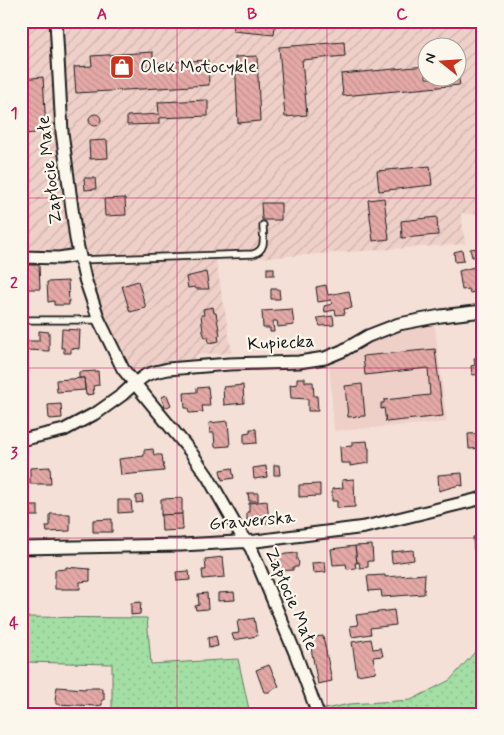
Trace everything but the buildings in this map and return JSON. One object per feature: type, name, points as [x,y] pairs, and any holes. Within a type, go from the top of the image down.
[{"type":"street","name":"Zapłocie Małe","points":[[56,21],[62,132],[79,257],[99,320],[117,360],[190,451],[208,477],[254,555],[266,588],[296,655],[318,714]]},
{"type":"street","points":[[21,257],[79,257]]},
{"type":"street","name":"Kupiecka","points":[[134,382],[146,375],[168,369],[229,364],[299,362],[325,358],[342,351],[368,336],[398,324],[483,311]]},
{"type":"street","points":[[21,440],[64,430],[98,412],[122,395],[134,382]]},
{"type":"street","name":"Grawerska","points":[[21,548],[181,545],[246,541],[365,527],[483,498]]},
{"type":"lane","points":[[79,257],[253,254],[263,247],[263,225]]},
{"type":"lane","points":[[21,320],[99,320]]},
{"type":"shaded area","points":[[21,21],[51,21],[72,239],[67,253],[21,254]]},
{"type":"shaded area","points":[[59,21],[483,21],[483,215],[461,213],[465,244],[216,261],[232,353],[196,355],[195,362],[142,371],[125,366],[102,317],[84,258],[65,132]]},
{"type":"shaded area","points":[[434,321],[447,422],[334,431],[329,362],[383,332]]},
{"type":"green space","points":[[21,617],[147,618],[151,664],[238,659],[250,714],[112,714],[112,664],[21,662]]},
{"type":"green space","points":[[483,643],[483,711],[475,710],[444,714],[321,714],[320,710],[350,704],[411,700],[450,680]]},
{"type":"place","name":"Olek Motocykle","points":[[122,67]]}]
